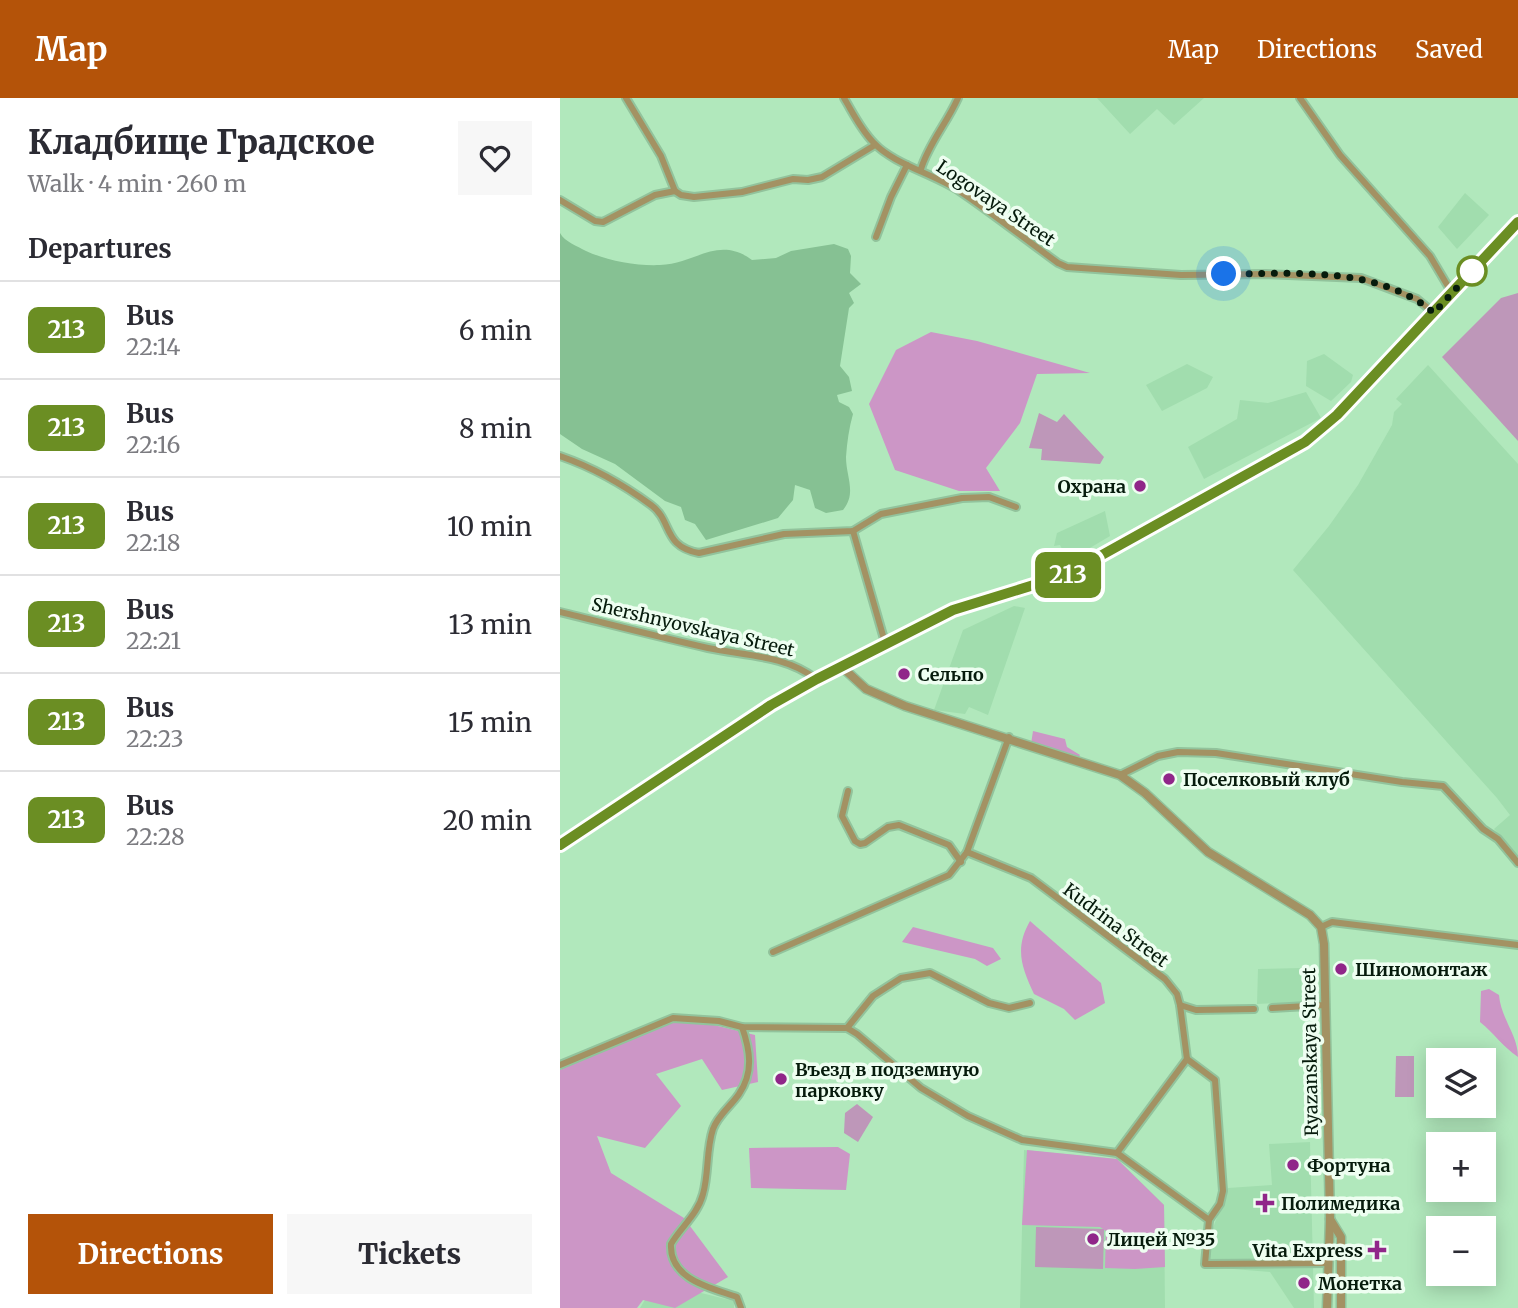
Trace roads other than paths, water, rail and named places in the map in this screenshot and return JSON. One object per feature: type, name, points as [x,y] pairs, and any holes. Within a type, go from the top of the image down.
[{"type":"street","points":[[626,98],[661,156],[675,191],[681,195],[694,197],[742,192],[793,179],[822,177],[875,145]]},
{"type":"street","name":"Logovaya Street","points":[[844,98],[875,145],[907,165],[921,169],[957,190],[1067,267],[1181,275],[1266,274],[1361,278],[1418,299],[1434,313]]},
{"type":"street","points":[[921,169],[927,149],[949,119],[958,98]]},
{"type":"street","points":[[1300,98],[1340,155],[1430,256],[1452,293]]},
{"type":"street","points":[[876,237],[907,165]]},
{"type":"street","points":[[560,200],[595,221],[603,222],[655,195],[675,191]]},
{"type":"street","points":[[560,845],[771,705],[817,679],[953,610],[1066,575],[1305,442],[1337,415],[1518,222]]},
{"type":"street","points":[[560,456],[585,465],[654,507],[672,539],[684,550],[699,553],[784,534],[853,531],[881,514],[961,498],[989,497],[1016,507]]},
{"type":"street","points":[[853,531],[886,646]]},
{"type":"street","name":"Shershnyovskaya Street","points":[[560,612],[710,648],[786,662],[817,679]]},
{"type":"street","points":[[842,667],[873,693],[905,706],[1009,737],[1060,757],[1120,775],[1145,793],[1208,852],[1296,905],[1321,927],[1332,922],[1518,945]]},
{"type":"street","points":[[773,953],[949,875],[967,852],[1009,737]]},
{"type":"street","points":[[1120,775],[1158,755],[1178,752],[1216,753],[1443,786],[1483,829],[1498,839],[1518,863]]},
{"type":"street","points":[[848,791],[842,816],[855,841],[860,844],[888,827],[899,825],[949,845],[961,862]]},
{"type":"street","name":"Kudrina Street","points":[[967,852],[1031,878],[1165,979],[1177,994],[1180,1005]]},
{"type":"street","name":"Ryazanskaya Street","points":[[1321,927],[1324,944],[1330,1219]]},
{"type":"street","points":[[847,1028],[873,996],[901,978],[930,973],[989,1003],[1009,1007],[1030,1003]]},
{"type":"street","points":[[1117,1153],[1187,1059],[1180,1005],[1196,1010],[1254,1009]]},
{"type":"street","points":[[1272,1008],[1325,1005]]},
{"type":"street","points":[[1182,1020],[1196,1010]]},
{"type":"street","points":[[560,1065],[673,1018],[719,1021],[742,1027],[847,1028],[921,1088],[989,1126],[1022,1140],[1117,1153],[1209,1220]]},
{"type":"street","points":[[741,1308],[737,1297],[698,1285],[688,1277],[676,1263],[671,1244],[702,1199],[713,1128],[739,1094],[746,1079],[750,1065],[748,1045],[742,1027]]},
{"type":"street","points":[[1187,1059],[1215,1080],[1223,1191],[1220,1204],[1209,1220],[1205,1264],[1341,1263]]},
{"type":"street","points":[[1327,1308],[1330,1219]]},
{"type":"street","points":[[1330,1219],[1341,1237],[1341,1308]]},
{"type":"place","name":"Охрана","points":[[1140,486]]},
{"type":"place","name":"Сельпо","points":[[904,674]]},
{"type":"place","name":"Поселковый клуб","points":[[1169,779]]},
{"type":"place","name":"Шиномонтаж","points":[[1341,969]]},
{"type":"place","name":"Въезд в подземную парковку","points":[[781,1079]]},
{"type":"place","name":"Фортуна","points":[[1293,1165]]},
{"type":"place","name":"Полимедика","points":[[1265,1203]]},
{"type":"place","name":"Лицей №35","points":[[1093,1239]]},
{"type":"place","name":"Vita Express","points":[[1377,1250]]},
{"type":"place","name":"Монетка","points":[[1304,1283]]}]
